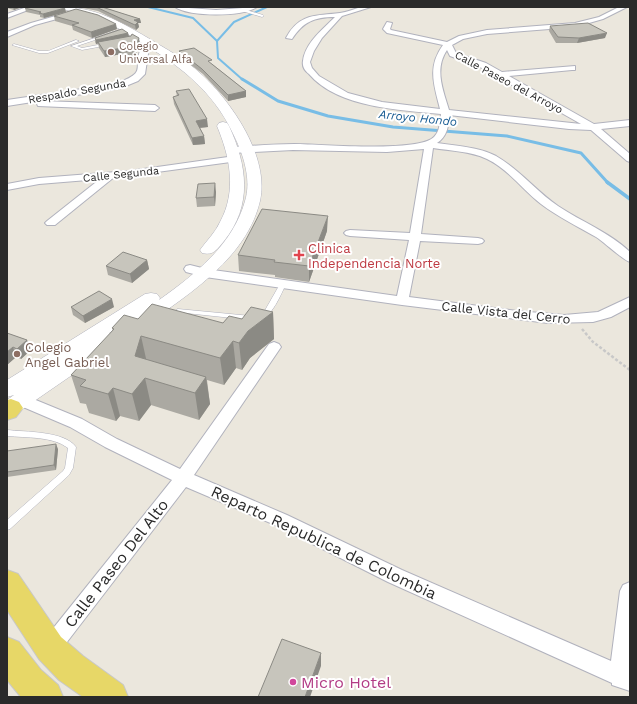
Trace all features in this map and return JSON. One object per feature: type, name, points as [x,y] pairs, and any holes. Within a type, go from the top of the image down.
[{"type":"main road","points":[[11,404],[182,293],[205,273],[230,244],[242,228],[253,200],[254,174],[238,153],[221,121],[201,93],[182,73],[145,47],[118,33],[105,18],[64,8]]},
{"type":"main road","points":[[11,404],[190,269],[216,243],[232,216],[236,204],[238,188],[238,153],[232,120],[204,83],[185,66],[118,33]]},
{"type":"main road","points":[[7,584],[50,648],[71,668],[111,697]]},
{"type":"main road","points":[[7,653],[29,682],[46,697]]},
{"type":"street","points":[[7,16],[33,7]]},
{"type":"street","points":[[178,7],[212,12],[252,10]]},
{"type":"street","points":[[290,38],[292,31],[307,20],[318,15],[340,15],[368,7]]},
{"type":"street","points":[[402,301],[433,142],[441,134],[444,122],[445,112],[436,77],[438,63],[442,52],[448,44],[462,37],[487,32],[575,25],[601,18],[624,7]]},
{"type":"street","points":[[7,35],[64,8]]},
{"type":"street","points":[[340,15],[319,37],[310,51],[306,62],[308,69],[316,78],[345,95],[382,105],[569,126],[593,127],[630,124]]},
{"type":"street","name":"Calle Paseo del Arroyo","points":[[389,23],[386,29],[389,32],[448,44],[453,54],[483,66],[593,127],[629,156]]},
{"type":"street","name":"Respaldo Segunda","points":[[7,103],[109,88],[131,82],[141,74],[145,47]]},
{"type":"street","points":[[500,75],[572,68]]},
{"type":"street","points":[[7,103],[155,108]]},
{"type":"street","points":[[433,142],[491,158],[545,201],[574,221],[612,242],[630,258]]},
{"type":"street","name":"Calle Segunda","points":[[7,187],[38,181],[110,176],[238,153],[293,147],[387,149],[417,148],[433,142]]},
{"type":"street","points":[[51,223],[110,176]]},
{"type":"street","points":[[350,233],[478,241]]},
{"type":"street","name":"Calle Vista del Cerro","points":[[190,269],[205,273],[402,301],[541,318],[575,319],[597,317],[613,312],[624,306],[630,300]]},
{"type":"street","name":"Calle Paseo Del Alto","points":[[50,648],[183,478],[274,347]]},
{"type":"street","name":"Reparto Republica de Colombia","points":[[11,404],[76,424],[183,478],[281,520],[395,576],[625,678]]},
{"type":"street","points":[[625,678],[630,591]]},
{"type":"lane","points":[[252,10],[262,16]]},
{"type":"lane","points":[[118,33],[82,49],[73,46],[118,33]]},
{"type":"lane","points":[[14,46],[39,52],[48,52],[118,33]]},
{"type":"lane","points":[[178,311],[245,318],[260,317],[267,313],[283,284]]},
{"type":"lane","points":[[7,434],[55,439],[65,442],[72,447],[69,468],[63,477],[7,526]]},
{"type":"path","points":[[575,319],[593,342],[630,370]]},
{"type":"building","points":[[96,7],[102,7],[140,19],[134,20],[138,22],[135,25]]},
{"type":"building","points":[[25,8],[65,8],[43,14],[39,13],[41,12]]},
{"type":"building","points":[[76,9],[98,15],[116,24],[91,32],[72,25],[79,23],[54,16]]},
{"type":"building","points":[[588,23],[607,33],[579,38],[558,37],[550,26]]},
{"type":"building","points":[[122,29],[128,33],[96,40],[95,38]]},
{"type":"building","points":[[132,34],[139,38],[134,51],[121,51],[123,48],[104,51],[98,42],[131,36]]},
{"type":"building","points":[[194,48],[212,60],[208,61],[246,91],[228,95],[202,69],[179,51]]},
{"type":"building","points":[[189,89],[207,119],[196,121],[204,136],[192,138],[173,97],[179,95],[176,91]]},
{"type":"building","points":[[215,183],[214,197],[196,198],[198,184]]},
{"type":"building","points":[[262,209],[328,216],[309,266],[274,262],[275,260],[238,255]]},
{"type":"building","points":[[123,252],[147,260],[130,274],[106,266]]},
{"type":"building","points":[[99,291],[112,299],[83,316],[71,307]]},
{"type":"building","points":[[152,304],[223,323],[229,316],[242,319],[251,307],[273,312],[248,331],[239,343],[233,341],[220,358],[141,336],[135,356],[206,377],[195,393],[145,378],[132,394],[113,388],[108,394],[80,386],[86,380],[71,375],[114,329],[112,328],[124,315],[138,319]]},
{"type":"building","points":[[7,333],[27,340],[17,349],[13,347],[7,352]]},
{"type":"building","points":[[56,444],[54,465],[7,472],[7,451]]},
{"type":"building","name":"Micro Hotel","points":[[282,639],[321,653],[305,697],[258,697]]},
{"type":"waterway","points":[[148,7],[193,18],[217,41]]},
{"type":"waterway","points":[[217,41],[234,22],[267,7]]},
{"type":"waterway","name":"Arroyo Hondo","points":[[217,41],[218,58],[243,80]]},
{"type":"waterway","name":"Arroyo Hondo","points":[[242,79],[278,101],[328,116],[393,127],[507,136],[581,153],[607,182]]},
{"type":"waterway","name":"Arroyo Hondo","points":[[607,182],[630,199]]},
{"type":"place","name":"Colegio Universal Alfa","points":[[111,52]]},
{"type":"place","name":"Clinica Independencia Norte","points":[[299,255]]},
{"type":"place","name":"Colegio Angel Gabriel","points":[[17,354]]},
{"type":"place","name":"Micro Hotel","points":[[293,682]]}]
